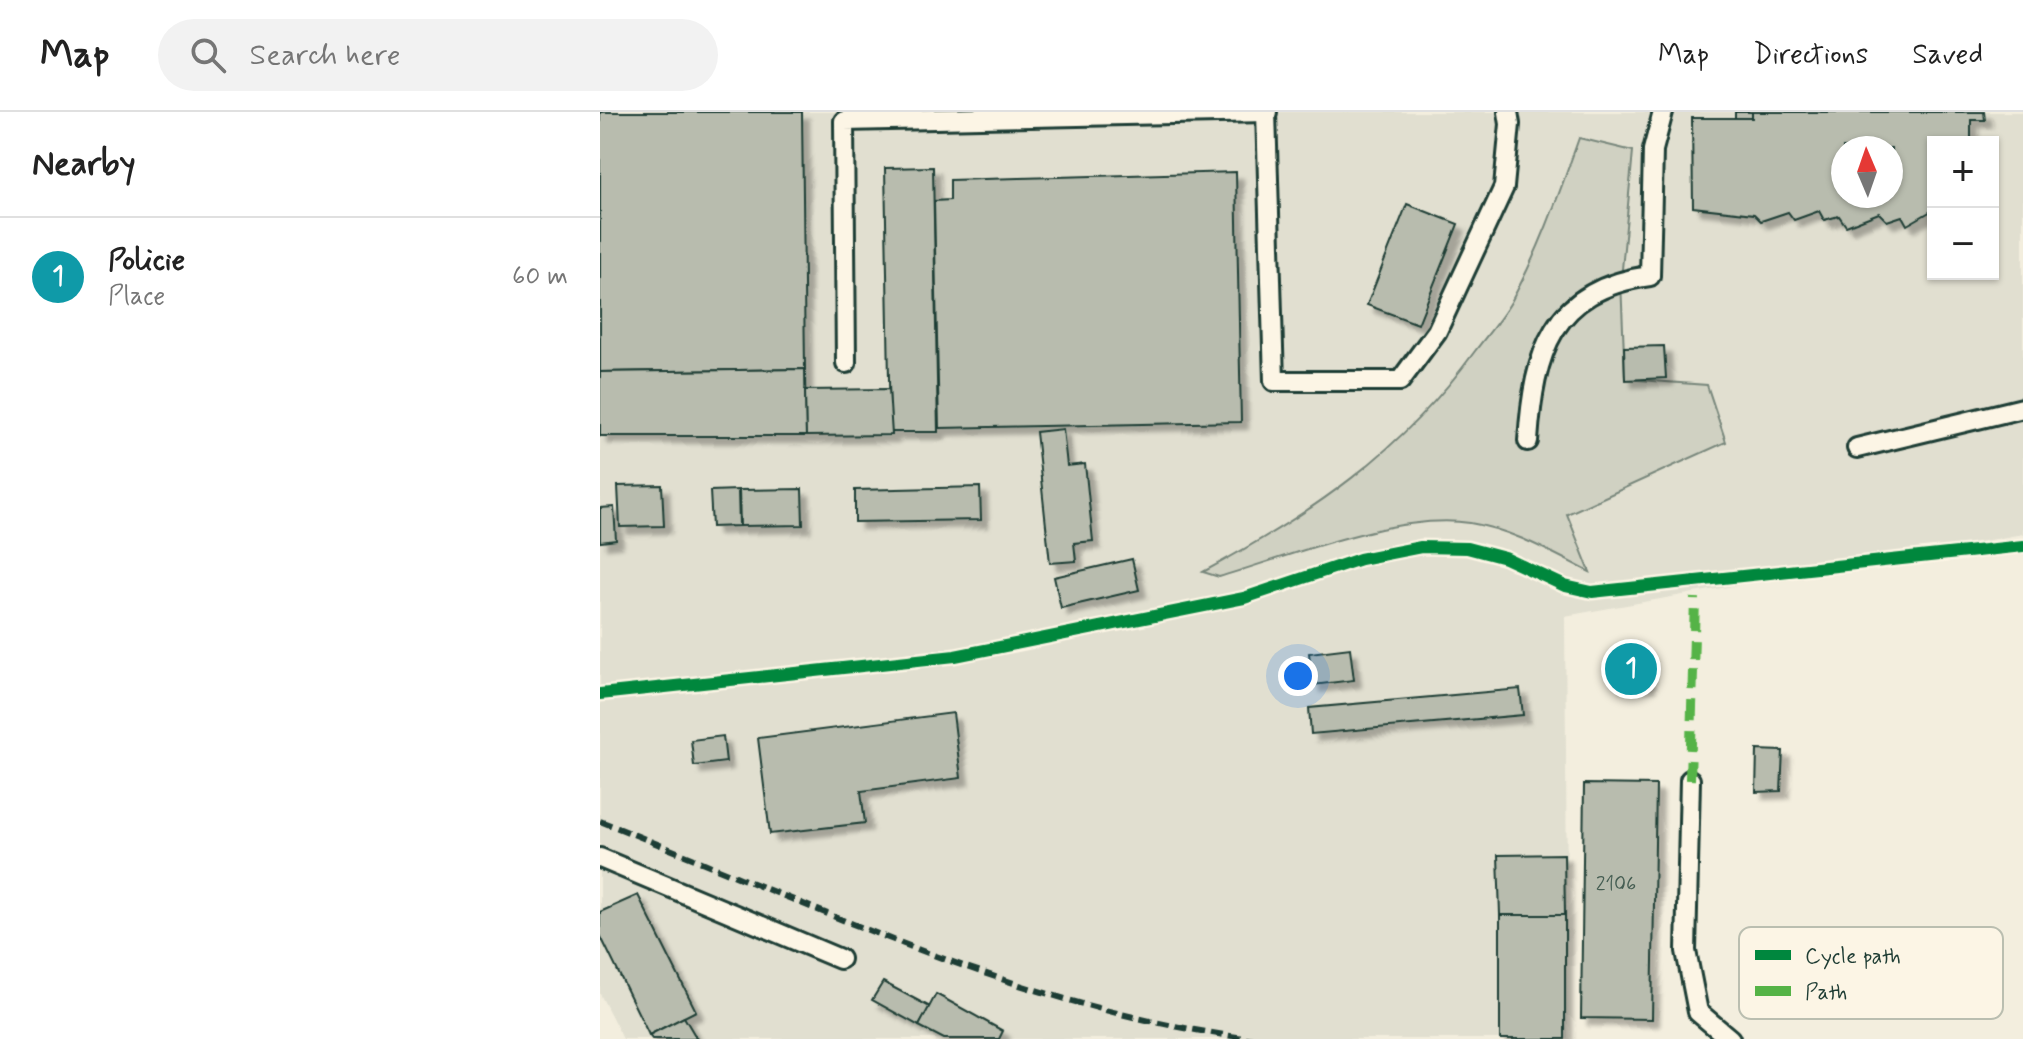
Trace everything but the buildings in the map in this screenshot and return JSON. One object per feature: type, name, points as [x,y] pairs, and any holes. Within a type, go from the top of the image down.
[{"type":"lane","points":[[846,363],[844,121],[1266,112],[1274,381],[1400,381],[1437,331],[1504,187],[1510,124],[1508,112]]},
{"type":"lane","points":[[1528,441],[1532,386],[1544,348],[1578,301],[1602,286],[1650,276],[1653,150],[1663,112]]},
{"type":"lane","points":[[1857,448],[2023,408]]},
{"type":"lane","points":[[1690,780],[1686,951],[1698,1012],[1730,1039]]},
{"type":"lane","points":[[600,858],[840,959]]},
{"type":"shaded area","points":[[600,112],[2023,112],[2023,534],[1565,616],[1568,1039],[623,1039],[600,994]]},
{"type":"shaded area","points":[[1579,138],[1633,151],[1621,280],[1625,379],[1707,385],[1726,442],[1567,514],[1590,572],[1502,531],[1470,523],[1441,521],[1344,538],[1219,577],[1203,572],[1281,527],[1352,478],[1417,420],[1447,387],[1511,302],[1540,242]]},
{"type":"railway","points":[[600,821],[840,919],[1002,979],[1168,1025],[1253,1039]]},
{"type":"marked path","points":[[1690,780],[1695,598]]},
{"type":"cycle path","points":[[600,694],[955,656],[1244,598],[1360,559],[1421,547],[1467,548],[1505,558],[1565,586],[1592,592],[2023,546]]},
{"type":"place","name":"Policie","points":[[1631,669]]}]
